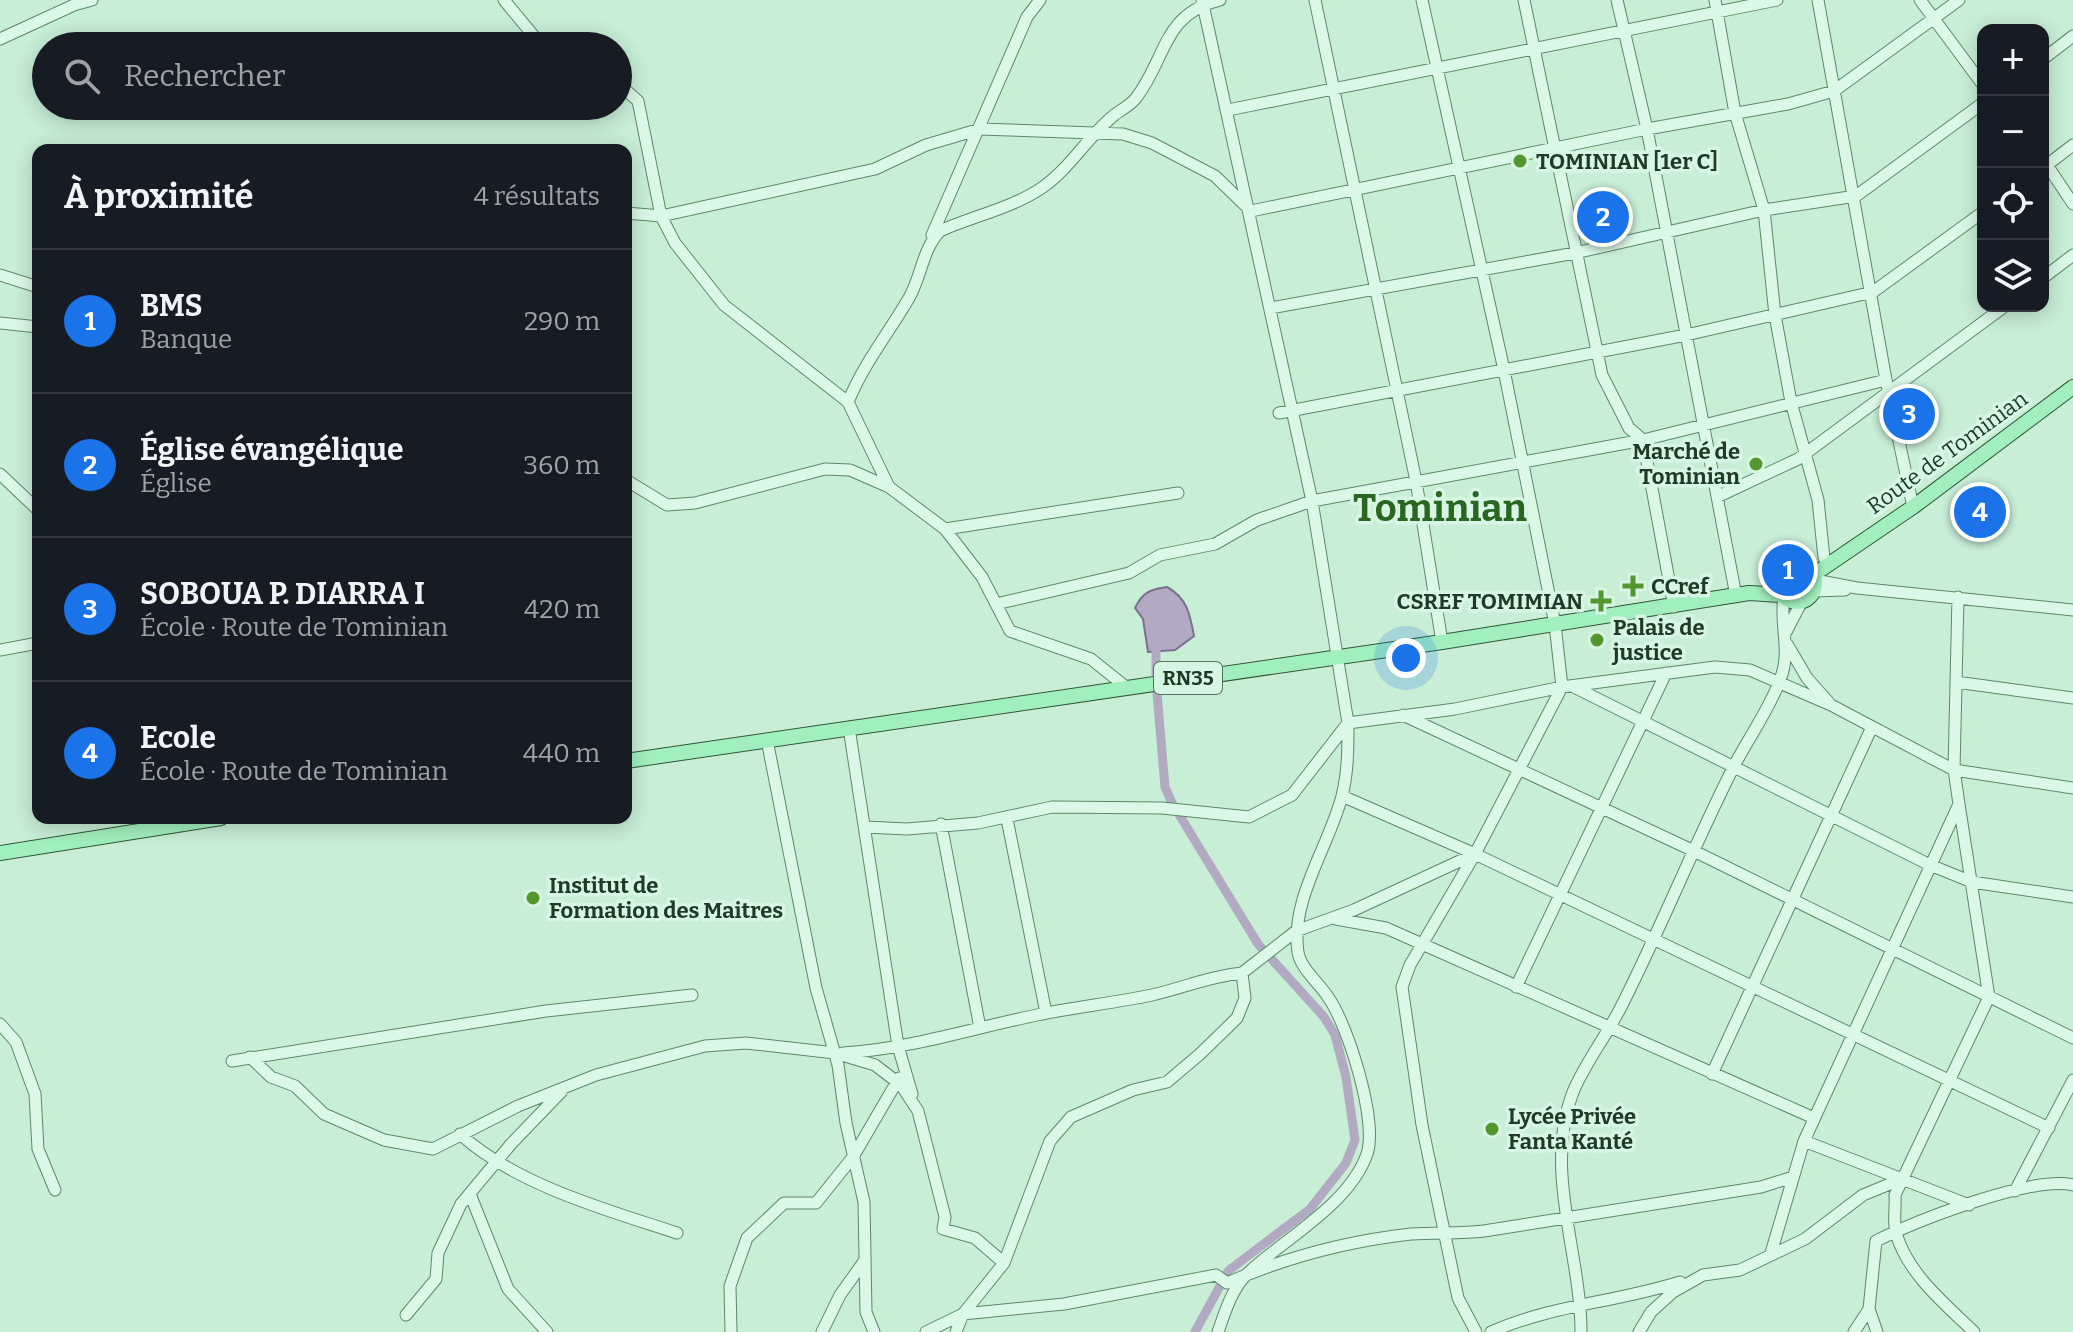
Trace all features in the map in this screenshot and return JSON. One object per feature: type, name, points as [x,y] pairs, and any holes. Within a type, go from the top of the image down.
[{"type":"main road","name":"Route de Tominian","points":[[1846,551],[1913,507],[2073,387]]},
{"type":"main road","name":"RN35","points":[[1743,594],[1782,573],[1846,551]]},
{"type":"main road","name":"RN35","points":[[632,760],[1442,642],[1743,594],[1783,596],[1811,587],[1846,551]]},
{"type":"main road","points":[[1800,566],[1811,587]]},
{"type":"main road","points":[[1782,573],[1779,584],[1783,596]]},
{"type":"main road","points":[[0,853],[183,824]]},
{"type":"street","points":[[0,39],[74,5],[92,0]]},
{"type":"street","points":[[504,0],[530,32]]},
{"type":"street","points":[[848,402],[867,360],[910,296],[928,244],[1027,17],[1040,0]]},
{"type":"street","points":[[928,244],[940,231],[1042,187],[1134,101],[1157,66],[1163,42],[1177,22],[1203,2],[1220,0]]},
{"type":"street","points":[[1315,0],[1336,87],[1354,192],[1416,481],[1442,642]]},
{"type":"street","points":[[1422,0],[1457,170],[1504,370],[1567,686],[1410,965],[1402,987],[1422,1125],[1458,1298],[1476,1332]]},
{"type":"street","points":[[1524,0],[1602,375],[1629,428],[1643,440],[1674,607]]},
{"type":"street","points":[[1617,0],[1647,129],[1719,496],[1743,594]]},
{"type":"street","points":[[1715,0],[1735,113],[1764,210],[1775,315],[1791,402],[1818,500],[1824,558]]},
{"type":"street","points":[[1228,110],[1777,0]]},
{"type":"street","points":[[1818,0],[1856,196],[1886,380],[1913,507]]},
{"type":"street","points":[[1920,0],[1977,77]]},
{"type":"street","points":[[1251,211],[1647,129],[1788,104],[1834,91],[1959,0]]},
{"type":"street","points":[[1203,2],[1312,501],[1348,723],[1349,754],[1342,796],[1296,931],[1298,957],[1331,1000],[1350,1047],[1370,1134],[1367,1155],[1347,1185],[1307,1227],[1246,1274],[1228,1304],[1218,1332]]},
{"type":"street","points":[[2049,54],[2073,36]]},
{"type":"street","points":[[632,96],[638,101],[661,216],[675,243],[724,305],[848,402],[889,487]]},
{"type":"street","points":[[1270,308],[1483,271],[1666,234],[1764,210],[1856,196],[1977,107]]},
{"type":"street","points":[[632,214],[661,216],[875,169],[926,145],[980,129],[1123,134],[1189,160],[1235,192],[1251,211]]},
{"type":"street","points":[[2049,161],[2073,145]]},
{"type":"street","points":[[2048,168],[2073,204]]},
{"type":"street","points":[[1279,413],[1598,353],[1873,292],[1977,216]]},
{"type":"street","points":[[2049,273],[2073,255]]},
{"type":"street","points":[[0,275],[32,285]]},
{"type":"street","points":[[1719,496],[1804,454],[1997,312]]},
{"type":"street","points":[[0,323],[32,326]]},
{"type":"street","points":[[996,604],[1129,573],[1160,555],[1215,544],[1257,520],[1312,501],[1521,460],[1643,440],[1886,380]]},
{"type":"street","points":[[632,484],[667,505],[695,503],[825,469],[850,470],[889,487],[945,529],[982,577],[1010,631],[1091,659],[1126,687]]},
{"type":"street","points":[[0,474],[32,504]]},
{"type":"street","points":[[945,529],[1178,493]]},
{"type":"street","points":[[1581,1332],[1581,1304],[1566,1217],[1562,1160],[1574,1091],[1610,1029],[1655,940],[1734,766],[1780,680],[1787,638],[1811,587],[1857,588],[2073,610]]},
{"type":"street","points":[[1783,596],[1787,638],[1807,678],[1831,705]]},
{"type":"street","points":[[1958,597],[1954,770],[1989,997],[1895,1195],[1895,1231],[1907,1256],[1933,1291],[1974,1332]]},
{"type":"street","points":[[0,650],[32,644]]},
{"type":"street","points":[[865,827],[907,829],[1007,819],[1052,807],[1162,808],[1249,817],[1292,795],[1348,723],[1455,709],[1567,686],[1715,667],[1750,670],[1780,680],[1954,770],[2073,788]]},
{"type":"street","points":[[1516,987],[1599,807],[1666,673]]},
{"type":"street","points":[[1956,682],[2073,698]]},
{"type":"street","points":[[1567,686],[1930,865],[1972,882],[2073,897]]},
{"type":"street","points":[[1402,715],[1694,851],[2073,1038]]},
{"type":"street","points":[[1712,1074],[1872,727]]},
{"type":"street","points":[[849,728],[898,1046],[945,1217],[943,1229],[975,1238],[1004,1263]]},
{"type":"street","points":[[767,740],[816,988],[835,1053],[864,1202],[866,1312],[874,1332]]},
{"type":"street","points":[[1342,796],[1475,854],[1852,1031],[2049,1128]]},
{"type":"street","points":[[1771,1253],[1804,1141],[1959,804]]},
{"type":"street","points":[[1007,819],[1046,1013]]},
{"type":"street","points":[[941,824],[980,1028]]},
{"type":"street","points":[[835,1053],[898,1046],[1046,1013],[1112,1004],[1216,976],[1242,973],[1296,931],[1333,918],[1475,854]]},
{"type":"street","points":[[1333,918],[1386,928],[1814,1118]]},
{"type":"street","points":[[956,1332],[963,1314],[1004,1263],[1050,1141],[1071,1117],[1133,1090],[1167,1082],[1200,1054],[1237,1018],[1245,998],[1242,973]]},
{"type":"street","points":[[232,1061],[546,1011],[692,995]]},
{"type":"street","points":[[0,1024],[16,1042],[35,1094],[38,1149],[55,1190]]},
{"type":"street","points":[[250,1057],[271,1077],[295,1086],[324,1114],[384,1140],[433,1149],[460,1134],[596,1075],[705,1046],[746,1043],[835,1053],[875,1065],[897,1082],[918,1111]]},
{"type":"street","points":[[731,1332],[730,1286],[747,1238],[784,1203],[816,1203],[853,1157],[897,1082],[903,1066]]},
{"type":"street","points":[[2015,1191],[2073,1080]]},
{"type":"street","points":[[406,1315],[436,1279],[438,1253],[461,1204],[511,1144],[565,1087]]},
{"type":"street","points":[[460,1134],[480,1152],[563,1194],[677,1233]]},
{"type":"street","points":[[1804,1141],[1969,1205]]},
{"type":"street","points":[[926,1332],[963,1314],[1064,1304],[1222,1279],[1350,1246],[1413,1234],[1446,1236],[1761,1187],[1793,1177]]},
{"type":"street","points":[[1491,1332],[1556,1308],[1643,1294],[1703,1275],[1740,1270],[1805,1239],[1863,1195],[1902,1179]]},
{"type":"street","points":[[1877,1332],[1869,1309],[1876,1241],[1895,1231],[2015,1191],[2059,1182],[2073,1185]]},
{"type":"street","points":[[470,1194],[508,1289],[547,1332]]},
{"type":"street","points":[[822,1332],[840,1295],[865,1260]]},
{"type":"street","points":[[1639,1332],[1651,1312],[1673,1292],[1703,1275]]},
{"type":"street","points":[[1854,1332],[1869,1309]]},
{"type":"shaded area","points":[[1167,587],[1179,596],[1186,607],[1194,636],[1175,650],[1148,652],[1143,619],[1135,608],[1147,593]]},
{"type":"waterway","points":[[1156,647],[1156,674]]},
{"type":"waterway","points":[[1157,693],[1165,787],[1172,803],[1258,944],[1324,1017],[1335,1035],[1346,1077],[1355,1140],[1346,1163],[1310,1209],[1228,1271],[1195,1332]]},
{"type":"place","name":"TOMINIAN [1er C]","points":[[1520,161]]},
{"type":"place","name":"Église évangélique","points":[[1603,217]]},
{"type":"place","name":"SOBOUA P. DIARRA I","points":[[1909,414]]},
{"type":"place","name":"Marché de Tominian","points":[[1756,464]]},
{"type":"place","name":"Ecole","points":[[1980,512]]},
{"type":"place","name":"BMS","points":[[1788,570]]},
{"type":"place","name":"CCref","points":[[1633,586]]},
{"type":"place","name":"CSREF TOMIMIAN","points":[[1601,601]]},
{"type":"place","name":"Palais de justice","points":[[1597,640]]},
{"type":"place","name":"Institut de Formation des Maitres","points":[[533,898]]},
{"type":"place","name":"Lycée Privée Fanta Kanté","points":[[1492,1129]]},
{"type":"district","name":"Tominian","points":[[1440,508]]}]
